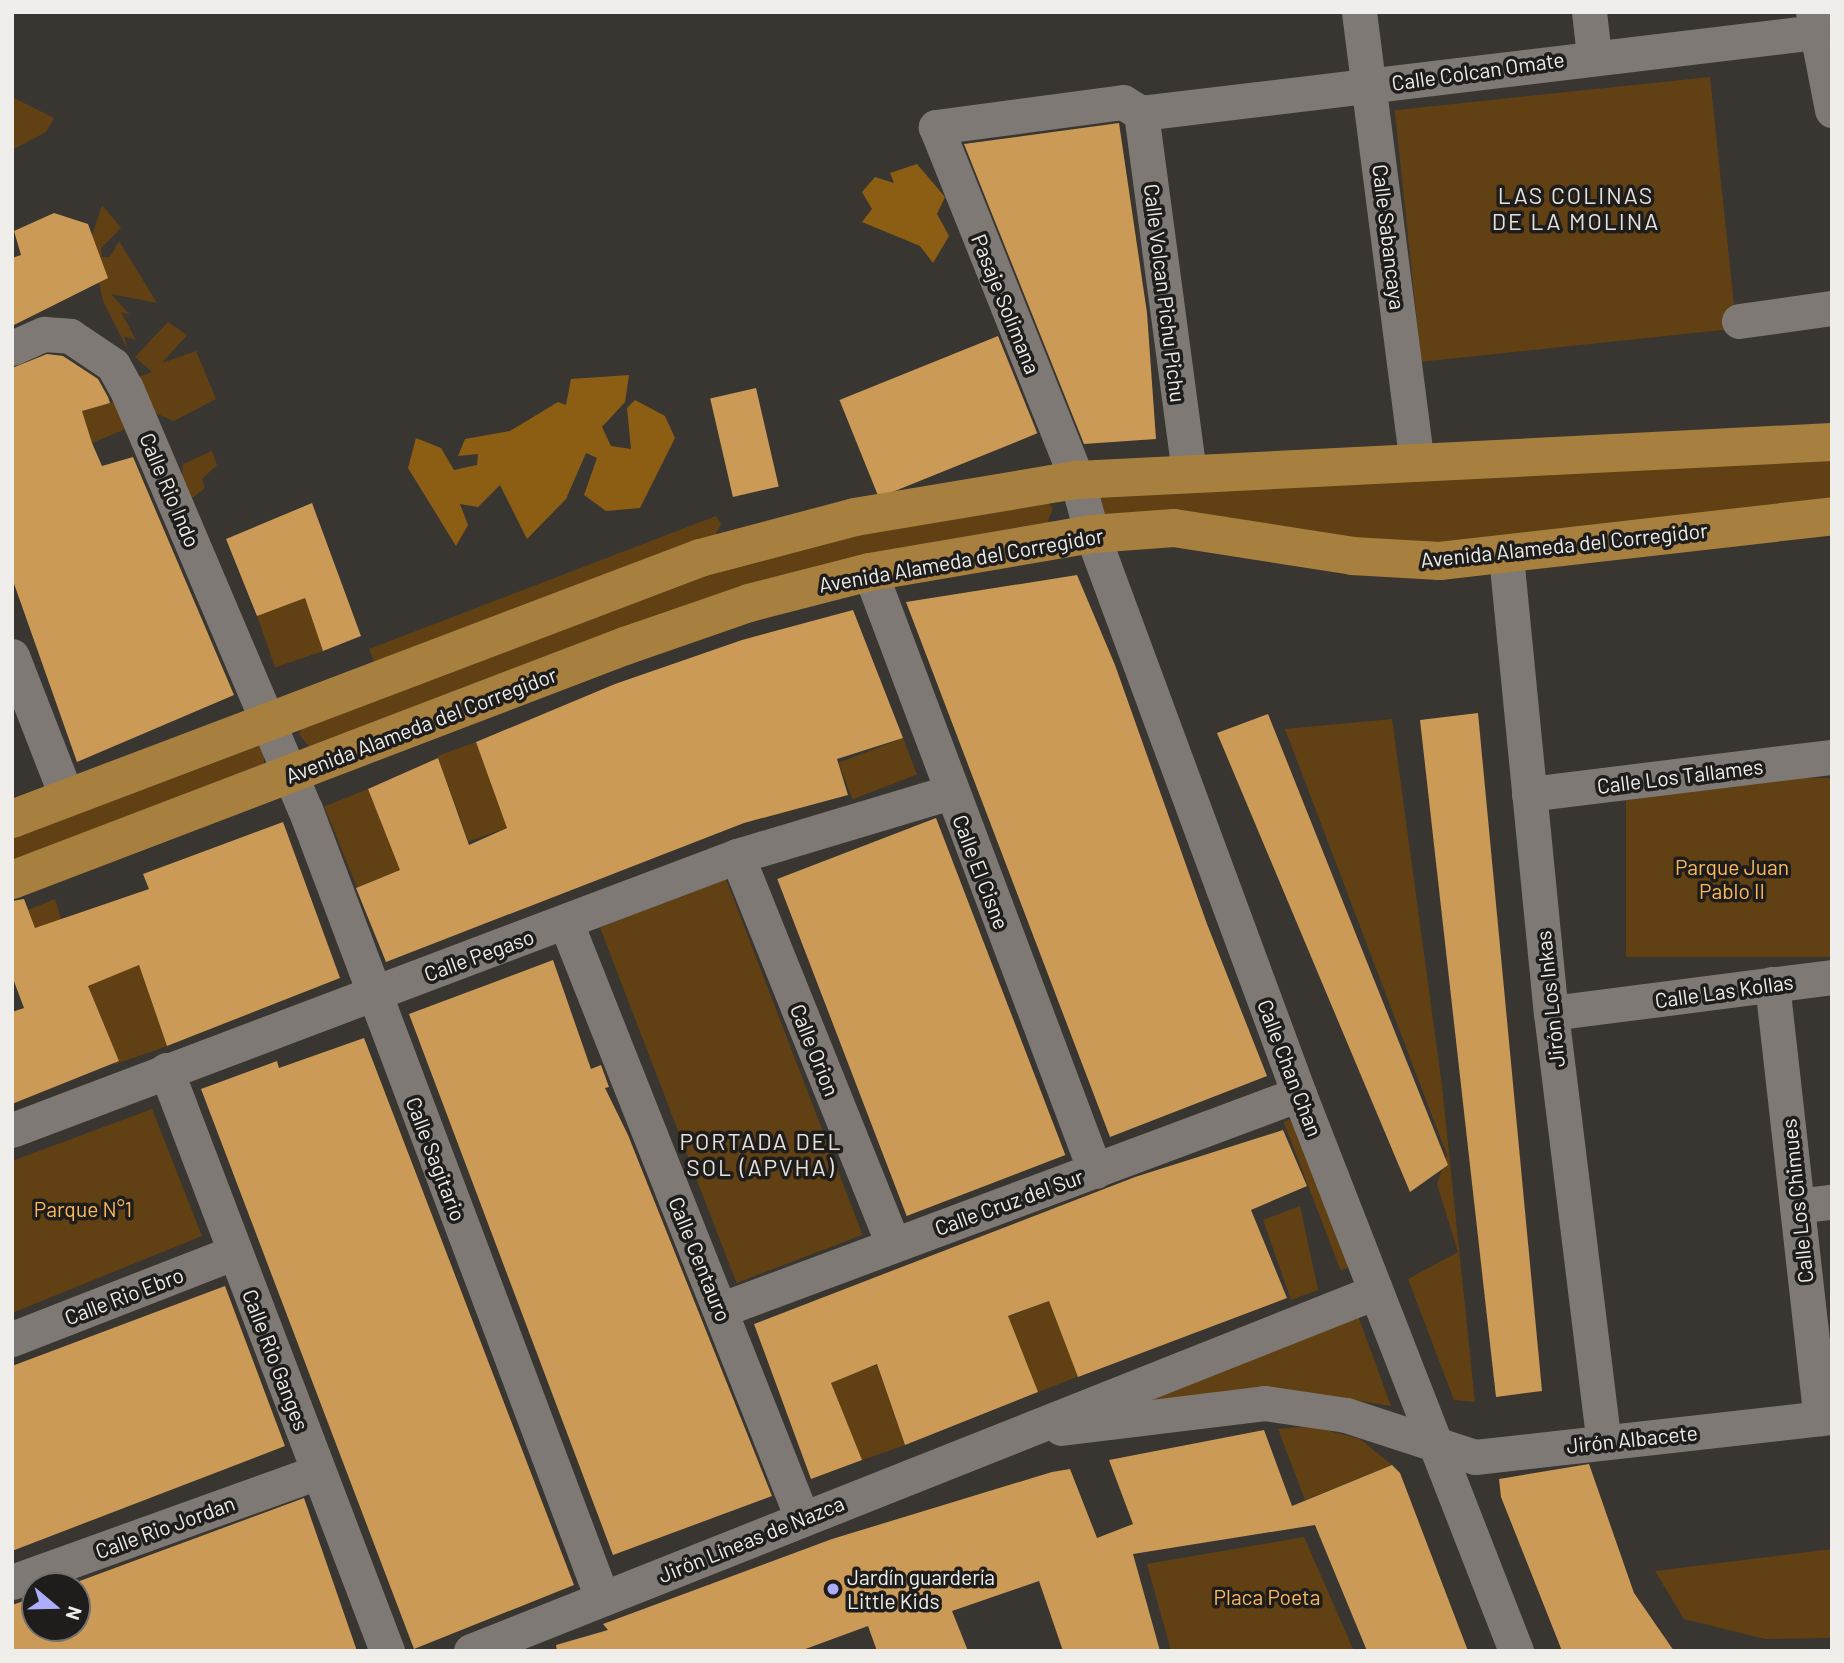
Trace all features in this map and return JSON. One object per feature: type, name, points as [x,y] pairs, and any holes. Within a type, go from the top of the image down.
[{"type":"main road","points":[[12,819],[700,558],[855,517],[1077,480],[1832,442]]},
{"type":"main road","name":"Avenida Alameda del Corregidor","points":[[12,880],[638,641],[749,603],[870,572],[1092,534],[1174,528],[1398,561],[1506,556],[1832,516]]},
{"type":"street","name":"Calle Sabancaya","points":[[1359,12],[1417,462]]},
{"type":"street","points":[[1589,12],[1594,55]]},
{"type":"street","name":"Calle Colcan Omate","points":[[1141,113],[1594,55],[1814,22]]},
{"type":"street","points":[[1814,22],[1827,66],[1832,110]]},
{"type":"street","name":"Pasaje Solimana","points":[[1077,480],[936,127],[1123,102],[1141,113]]},
{"type":"street","name":"Calle Volcan Pichu Pichu","points":[[1141,113],[1189,474]]},
{"type":"street","points":[[1739,321],[1832,309]]},
{"type":"street","name":"Calle Rio Indo","points":[[12,348],[44,334],[69,336],[113,365],[269,720]]},
{"type":"street","name":"Calle Chan Chan","points":[[1077,480],[1092,534],[1299,1094],[1516,1651]]},
{"type":"street","name":"Jirón Los Inkas","points":[[1506,556],[1551,1013],[1604,1441]]},
{"type":"street","name":"Calle El Cisne","points":[[870,572],[1095,1171]]},
{"type":"street","points":[[12,656],[68,798]]},
{"type":"street","name":"Calle Sagitario","points":[[269,720],[602,1598]]},
{"type":"street","name":"Calle Los Tallames","points":[[1529,794],[1832,757]]},
{"type":"street","name":"Calle Pegaso","points":[[12,1130],[373,992],[566,923],[737,856],[951,792]]},
{"type":"street","name":"Calle Orion","points":[[737,856],[893,1245]]},
{"type":"street","name":"Calle Centauro","points":[[566,923],[802,1518]]},
{"type":"street","name":"Calle Las Kollas","points":[[1551,1013],[1832,976]]},
{"type":"street","name":"Calle Los Chimues","points":[[1772,984],[1797,1206],[1826,1417]]},
{"type":"street","name":"Calle Rio Ganges","points":[[166,1070],[387,1651]]},
{"type":"street","name":"Calle Cruz del Sur","points":[[720,1310],[1299,1094]]},
{"type":"street","points":[[1797,1206],[1832,1202]]},
{"type":"street","name":"Calle Rio Ebro","points":[[12,1339],[235,1252]]},
{"type":"street","name":"Jirón Líneas de Nazca","points":[[471,1651],[1375,1292]]},
{"type":"street","name":"Jirón Líneas de Nazca","points":[[1033,1430],[1119,1425],[1264,1403],[1346,1415],[1434,1444]]},
{"type":"street","name":"Jirón Albacete","points":[[1434,1444],[1475,1457],[1826,1417]]},
{"type":"street","name":"Calle Rio Jordan","points":[[12,1582],[318,1472]]},
{"type":"green space","points":[[1710,77],[1736,329],[1421,362],[1395,110]]},
{"type":"green space","points":[[12,97],[54,118],[46,132],[12,150]]},
{"type":"green space","points":[[102,205],[121,228],[101,248],[102,257],[110,257],[119,241],[157,303],[111,294],[130,315],[121,312],[136,340],[124,336],[128,350],[103,301],[90,241]]},
{"type":"green space","points":[[168,322],[187,335],[162,363],[196,351],[216,399],[174,421],[155,413],[135,378],[152,372],[135,357]]},
{"type":"green space","points":[[116,401],[128,428],[92,443],[82,411]]},
{"type":"green space","points":[[212,451],[217,465],[202,479],[205,488],[191,499],[182,476],[183,464]]},
{"type":"green space","points":[[1832,456],[1832,502],[1462,547],[1101,517],[1099,498]]},
{"type":"green space","points":[[1046,500],[1053,508],[1046,526],[310,748],[299,734],[303,726],[689,575],[831,536]]},
{"type":"green space","points":[[716,516],[721,524],[714,538],[375,664],[369,649]]},
{"type":"green space","points":[[305,598],[323,651],[275,668],[257,615]]},
{"type":"green space","points":[[1392,719],[1442,1086],[1475,1402],[1454,1400],[1408,1279],[1458,1252],[1437,1184],[1447,1155],[1285,729]]},
{"type":"green space","points":[[903,738],[917,774],[853,799],[839,763]]},
{"type":"green space","points":[[255,742],[264,747],[264,767],[12,866],[12,832]]},
{"type":"green space","points":[[476,742],[507,828],[469,842],[437,756]]},
{"type":"green space","name":"Parque Juan Pablo II","points":[[1626,778],[1832,778],[1832,957],[1626,957]]},
{"type":"green space","points":[[368,789],[401,870],[357,887],[324,807]]},
{"type":"green space","points":[[726,879],[863,1235],[737,1283],[600,927]]},
{"type":"green space","points":[[55,899],[61,919],[59,991],[28,910]]},
{"type":"green space","points":[[139,965],[167,1046],[115,1064],[87,983]]},
{"type":"green space","name":"Parque N°1","points":[[152,1109],[202,1236],[12,1313],[12,1161]]},
{"type":"green space","points":[[1294,1118],[1351,1266],[1341,1270],[1284,1122]]},
{"type":"green space","points":[[1300,1206],[1318,1290],[1291,1300],[1263,1220]]},
{"type":"green space","points":[[1049,1301],[1078,1377],[1037,1392],[1008,1317]]},
{"type":"green space","points":[[1357,1313],[1391,1406],[1317,1394],[1093,1416]]},
{"type":"green space","points":[[877,1365],[905,1445],[858,1461],[831,1381]]},
{"type":"green space","points":[[1310,1426],[1360,1439],[1392,1465],[1305,1500],[1278,1429]]},
{"type":"green space","name":"Placa Poeta","points":[[1304,1537],[1354,1651],[1171,1651],[1147,1564]]},
{"type":"green space","points":[[1832,1549],[1832,1638],[1765,1639],[1684,1619],[1655,1571]]},
{"type":"shaded area","points":[[917,164],[945,197],[937,214],[949,236],[933,263],[920,246],[862,222],[872,209],[862,192],[875,177],[894,183],[890,173]]},
{"type":"shaded area","points":[[629,375],[625,402],[602,427],[611,446],[631,449],[627,408],[635,400],[665,416],[675,438],[640,508],[606,511],[584,495],[597,458],[586,453],[566,499],[527,539],[500,485],[478,507],[460,504],[468,525],[456,546],[408,468],[416,438],[441,448],[454,470],[477,465],[478,454],[458,456],[465,439],[510,431],[558,402],[566,405],[571,379]]},
{"type":"building","points":[[1119,123],[1147,313],[1156,439],[1084,444],[964,144]]},
{"type":"building","points":[[54,213],[88,224],[108,278],[12,326],[12,258],[21,255],[14,231]]},
{"type":"building","points":[[998,336],[1037,433],[879,497],[839,400]]},
{"type":"building","points":[[47,354],[63,356],[98,379],[108,397],[110,403],[82,411],[92,443],[102,466],[133,457],[234,695],[77,762],[12,578],[12,368]]},
{"type":"building","points":[[756,388],[779,486],[733,497],[710,399]]},
{"type":"building","points":[[312,503],[361,636],[323,651],[305,598],[257,616],[226,539]]},
{"type":"building","points":[[1077,575],[1115,665],[1207,924],[1267,1076],[1110,1137],[906,602]]},
{"type":"building","points":[[853,610],[903,738],[837,759],[848,795],[744,823],[386,962],[356,888],[400,870],[368,789],[438,758],[469,845],[507,828],[476,742],[615,684],[742,640]]},
{"type":"building","points":[[1478,713],[1542,1391],[1496,1397],[1420,720]]},
{"type":"building","points":[[1268,714],[1448,1165],[1410,1192],[1217,733]]},
{"type":"building","points":[[936,818],[1065,1155],[907,1216],[777,879]]},
{"type":"building","points":[[283,822],[340,978],[167,1046],[139,965],[88,986],[119,1061],[12,1104],[12,1012],[24,1008],[12,976],[12,901],[24,899],[35,928],[149,889],[143,874]]},
{"type":"building","points":[[553,960],[591,1069],[601,1065],[609,1087],[605,1088],[628,1135],[772,1496],[613,1555],[409,1014]]},
{"type":"building","points":[[364,1038],[574,1585],[414,1649],[201,1089],[277,1061],[279,1068]]},
{"type":"building","points":[[1283,1130],[1307,1186],[1251,1210],[1287,1298],[1078,1377],[1049,1301],[1008,1316],[1038,1392],[905,1445],[877,1364],[831,1383],[862,1460],[811,1479],[754,1324],[1135,1177]]},
{"type":"building","points":[[225,1286],[285,1446],[12,1551],[12,1366]]},
{"type":"building","points":[[1264,1430],[1292,1506],[1392,1465],[1400,1473],[1468,1651],[1367,1651],[1315,1525],[1133,1554],[1160,1651],[1063,1651],[1039,1581],[952,1611],[968,1651],[877,1651],[868,1626],[800,1651],[557,1651],[556,1645],[608,1630],[603,1624],[832,1539],[1052,1472],[1070,1469],[1097,1538],[1133,1524],[1109,1460]]},
{"type":"building","points":[[1589,1464],[1634,1593],[1674,1651],[1562,1651],[1501,1497],[1499,1479]]},
{"type":"building","points":[[304,1498],[357,1651],[12,1651],[12,1605],[21,1602],[21,1642],[91,1642],[91,1577]]},
{"type":"place","name":"Jardín guardería Little Kids","points":[[833,1589]]},
{"type":"district","name":"LAS COLINAS DE LA MOLINA","points":[[1576,208]]},
{"type":"district","name":"PORTADA DEL SOL (APVHA)","points":[[761,1154]]}]
